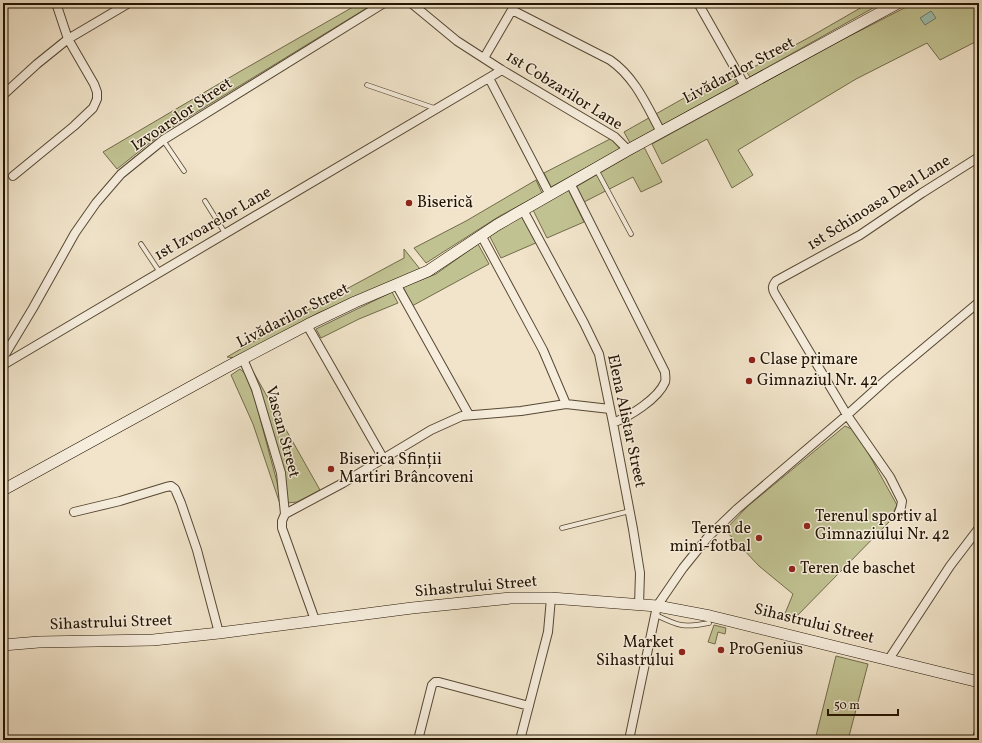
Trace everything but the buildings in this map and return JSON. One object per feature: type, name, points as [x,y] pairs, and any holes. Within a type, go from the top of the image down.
[{"type":"street","points":[[13,176],[74,126],[93,108],[97,99],[97,92],[94,84],[68,39],[56,3]]},
{"type":"street","points":[[3,95],[37,64],[68,39],[129,3]]},
{"type":"street","name":"Izvoarelor Street","points":[[3,358],[75,233],[96,203],[121,174],[163,140],[384,3]]},
{"type":"street","points":[[411,3],[457,41],[484,58],[514,7],[610,60],[621,68],[638,90],[661,132]]},
{"type":"street","points":[[698,3],[745,86]]},
{"type":"street","name":"Livădarilor Street","points":[[3,490],[307,325],[428,271],[481,235],[596,168],[898,3]]},
{"type":"street","name":"1st Cobzarilor Lane","points":[[484,58],[615,137],[628,150]]},
{"type":"street","name":"1st Izvoarelor Lane","points":[[3,365],[159,271],[502,70]]},
{"type":"street","points":[[489,78],[550,195]]},
{"type":"street","name":"1st Schinoasa Deal Lane","points":[[847,415],[772,290],[773,284],[860,235],[922,192],[979,157]]},
{"type":"street","points":[[570,183],[665,372],[665,380],[661,388],[652,398],[635,412],[614,423]]},
{"type":"street","name":"Elena Alistar Street","points":[[523,210],[580,316],[598,354],[614,423],[630,511]]},
{"type":"street","points":[[481,235],[543,350],[566,404]]},
{"type":"street","points":[[396,284],[469,415]]},
{"type":"street","points":[[629,740],[656,610],[683,568],[708,537],[737,509],[979,302]]},
{"type":"street","points":[[307,325],[383,458]]},
{"type":"street","name":"Vascan Street","points":[[243,359],[256,389],[281,473],[286,514]]},
{"type":"street","points":[[315,620],[282,528],[282,521],[286,514],[343,483],[431,430],[462,416],[521,411],[566,404],[610,409]]},
{"type":"street","points":[[847,415],[890,477],[902,501],[898,515]]},
{"type":"street","points":[[74,512],[120,501],[166,486],[170,486],[175,489],[197,550],[219,633]]},
{"type":"street","points":[[630,511],[640,573],[639,605]]},
{"type":"street","points":[[889,659],[950,566],[979,528]]},
{"type":"street","name":"Sihastrului Street","points":[[3,645],[39,642],[153,640],[511,598],[551,598],[639,605],[656,610],[710,616],[979,682]]},
{"type":"street","points":[[520,740],[548,632],[551,598]]},
{"type":"street","points":[[418,740],[432,684],[435,682],[529,706]]},
{"type":"street","points":[[977,740],[979,731]]},
{"type":"lane","points":[[367,85],[437,109]]},
{"type":"lane","points":[[163,140],[184,171]]},
{"type":"lane","points":[[596,168],[630,234]]},
{"type":"lane","points":[[205,201],[225,233]]},
{"type":"lane","points":[[141,244],[159,271]]},
{"type":"lane","points":[[562,528],[630,511]]},
{"type":"lane","points":[[656,610],[672,623],[684,626],[694,626],[709,622]]},
{"type":"green space","points":[[360,3],[375,3],[161,134],[117,169],[103,152],[239,72]]},
{"type":"green space","points":[[869,3],[882,3],[750,77],[746,71],[810,37]]},
{"type":"green space","points":[[914,3],[979,3],[979,40],[940,60],[927,43],[856,79],[738,150],[753,175],[732,188],[707,139],[662,164],[652,144],[838,42]]},
{"type":"green space","points":[[730,72],[737,84],[630,143],[624,132]]},
{"type":"green space","points":[[612,138],[620,149],[551,187],[544,173]]},
{"type":"green space","points":[[644,147],[662,182],[641,192],[633,177],[584,202],[576,187]]},
{"type":"green space","points":[[536,180],[542,193],[498,217],[426,263],[414,248],[466,221]]},
{"type":"green space","points":[[568,189],[584,222],[547,238],[533,210]]},
{"type":"green space","points":[[523,215],[538,242],[501,258],[489,235]]},
{"type":"green space","points":[[478,244],[489,264],[412,306],[403,287],[436,274]]},
{"type":"green space","points":[[404,249],[420,269],[318,313],[236,358],[227,357],[311,308],[404,258]]},
{"type":"green space","points":[[392,292],[398,303],[359,319],[321,338],[316,329]]},
{"type":"green space","points":[[250,366],[320,490],[297,502],[287,503],[259,389]]},
{"type":"green space","points":[[240,369],[246,374],[255,400],[277,482],[281,507],[253,424],[231,375]]},
{"type":"green space","name":"Terenul sportiv al Gimnaziului Nr. 42","points":[[845,426],[856,431],[897,505],[889,522],[793,620],[784,616],[793,594],[759,566],[725,530],[748,506]]},
{"type":"green space","points":[[714,625],[726,628],[725,634],[718,632],[715,644],[708,642]]},
{"type":"green space","points":[[836,656],[868,664],[848,740],[815,740]]},
{"type":"shaded area","points":[[931,11],[936,18],[925,25],[920,18]]},
{"type":"place","name":"Biserică","points":[[409,203]]},
{"type":"place","name":"Clase primare","points":[[752,360]]},
{"type":"place","name":"Gimnaziul Nr. 42","points":[[749,381]]},
{"type":"place","name":"Biserica Sfinții Martiri Brâncoveni","points":[[331,469]]},
{"type":"place","name":"Terenul sportiv al Gimnaziului Nr. 42","points":[[807,526]]},
{"type":"place","name":"Teren de mini-fotbal","points":[[759,538]]},
{"type":"place","name":"Teren de baschet","points":[[792,569]]},
{"type":"place","name":"ProGenius","points":[[721,650]]},
{"type":"place","name":"Market Sihastrului","points":[[682,652]]}]
